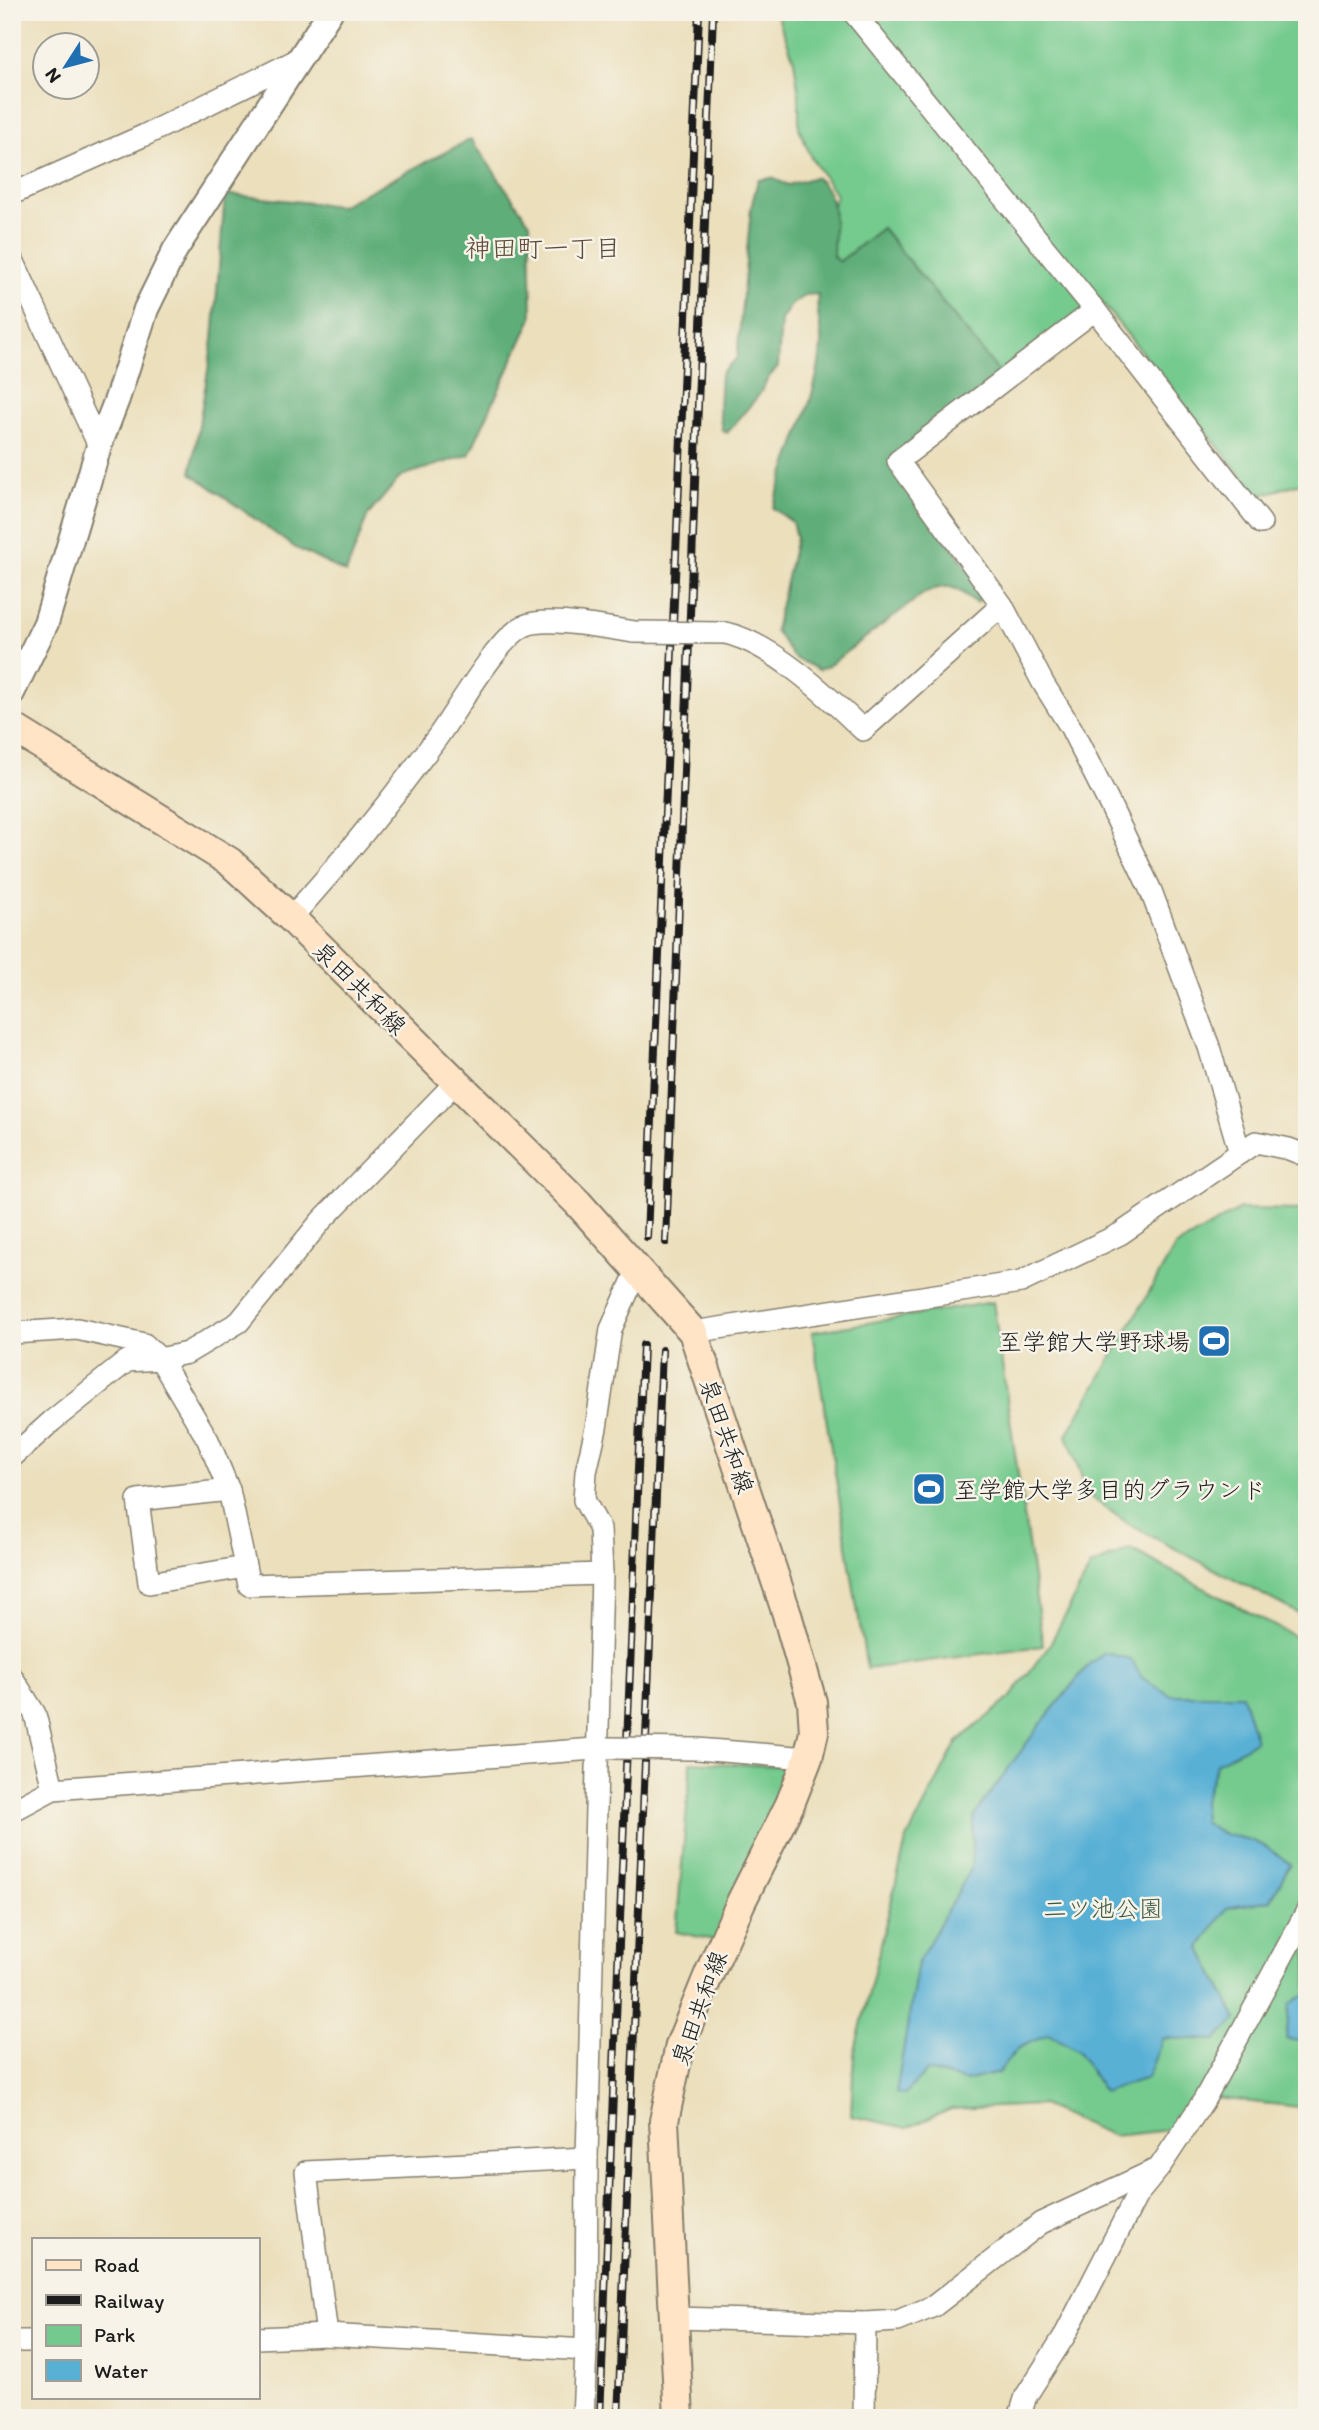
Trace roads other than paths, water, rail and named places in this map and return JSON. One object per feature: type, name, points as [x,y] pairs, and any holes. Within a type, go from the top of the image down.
[{"type":"main road","name":"泉田共和線","points":[[12,727],[230,862],[291,918],[578,1203],[692,1332],[786,1611],[812,1702],[814,1731],[808,1758],[790,1804],[709,1974],[680,2045],[664,2121],[679,2418]]},
{"type":"street","points":[[12,693],[46,623],[99,446],[146,309],[175,250],[330,12]]},
{"type":"street","points":[[853,12],[1095,310],[1261,523]]},
{"type":"street","points":[[12,194],[145,135],[301,58]]},
{"type":"street","points":[[12,258],[99,446]]},
{"type":"street","points":[[1095,310],[898,461],[1002,606],[1043,683],[1071,728],[1152,891],[1209,1047],[1240,1153]]},
{"type":"street","points":[[291,918],[435,740],[507,637],[526,624],[567,622],[635,632],[725,633],[744,637],[820,688],[863,730],[1002,606]]},
{"type":"street","points":[[12,1457],[127,1361],[160,1359],[187,1353],[239,1322],[321,1221],[455,1083]]},
{"type":"street","points":[[692,1332],[1021,1282],[1120,1234],[1256,1142],[1307,1156]]},
{"type":"street","points":[[583,2418],[587,2158],[603,1748],[600,1529],[584,1500],[586,1472],[596,1428],[611,1329],[637,1271]]},
{"type":"street","points":[[12,1333],[76,1329],[144,1343],[160,1359],[208,1440],[229,1490],[249,1585],[602,1574]]},
{"type":"street","points":[[229,1490],[138,1500],[149,1583],[245,1567]]},
{"type":"street","points":[[12,1677],[35,1714],[53,1789]]},
{"type":"street","points":[[12,1811],[53,1789],[603,1748],[697,1749],[808,1758]]},
{"type":"street","points":[[1019,2418],[1026,2396],[1065,2335],[1137,2195],[1159,2168],[1204,2100],[1307,1911]]},
{"type":"street","points":[[327,2335],[306,2172],[587,2158]]},
{"type":"street","points":[[673,2318],[865,2323],[898,2321],[934,2306],[1041,2223],[1159,2168]]},
{"type":"street","points":[[864,2418],[865,2323]]},
{"type":"street","points":[[259,2338],[327,2335],[586,2350]]},
{"type":"street","points":[[12,2341],[32,2342]]},
{"type":"water","points":[[1105,1653],[1131,1659],[1141,1677],[1170,1695],[1242,1695],[1256,1741],[1217,1763],[1203,1802],[1204,1822],[1219,1832],[1264,1846],[1290,1864],[1271,1900],[1227,1908],[1200,1947],[1237,2019],[1216,2040],[1163,2038],[1147,2078],[1104,2092],[1078,2051],[1049,2034],[1018,2048],[998,2073],[966,2081],[927,2071],[904,2095],[896,2093],[918,1962],[971,1869],[974,1816],[1042,1722],[1090,1663]]},
{"type":"water","points":[[1307,1993],[1307,2042],[1286,2039],[1290,2004]]},
{"type":"railway","points":[[647,1237],[699,12]]},
{"type":"railway","points":[[666,1242],[713,12]]},
{"type":"railway","points":[[600,2418],[643,1345]]},
{"type":"railway","points":[[618,2418],[662,1350]]},
{"type":"place","name":"至学館大学野球場","points":[[1214,1341]]},
{"type":"place","name":"至学館大学多目的グラウンド","points":[[929,1489]]},
{"type":"district","name":"神田町一丁目","points":[[543,248]]},
{"type":"park label","name":"二ツ池公園","points":[[1103,1908]]}]
